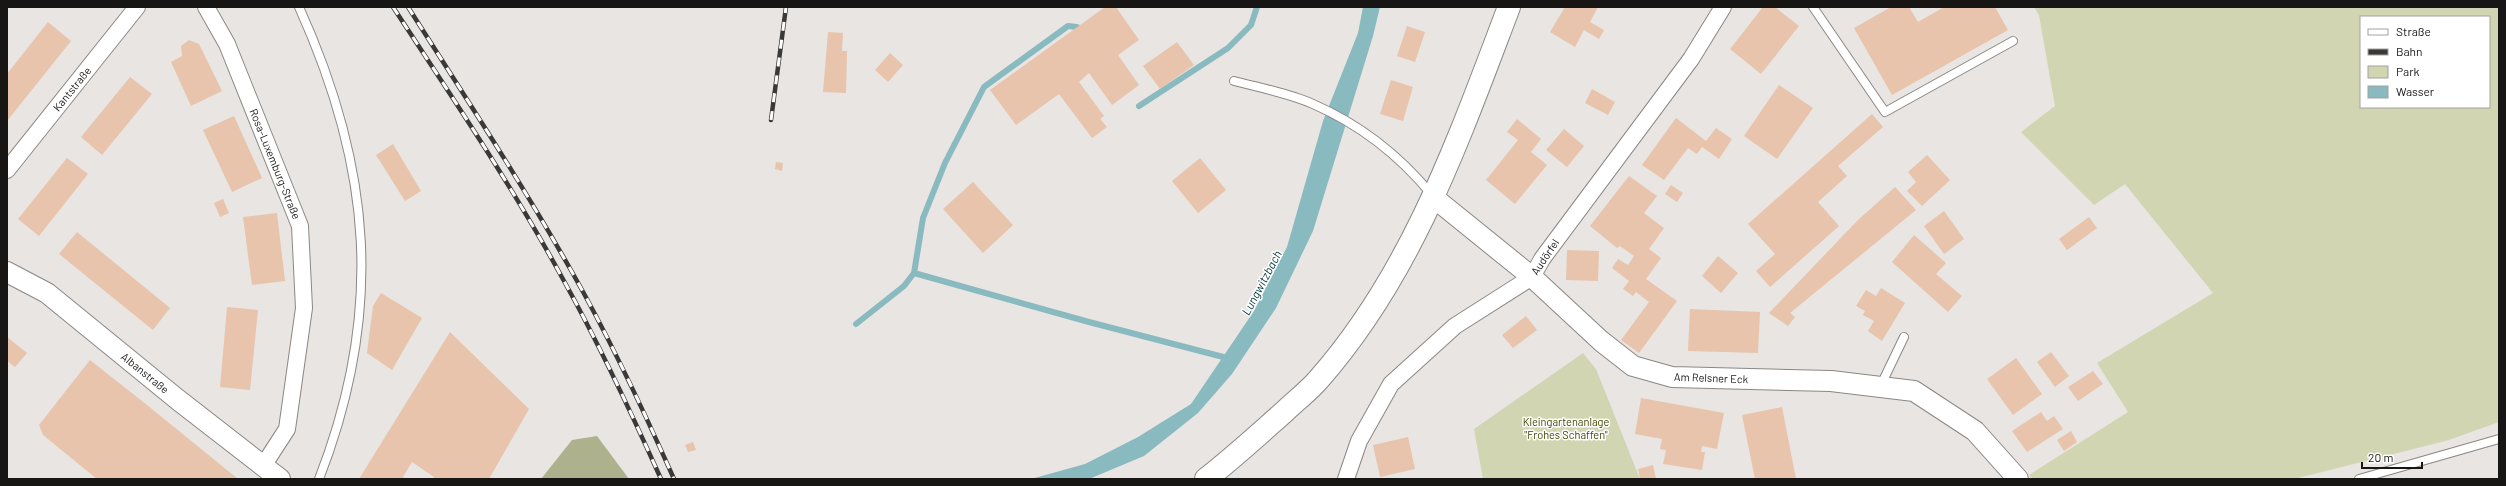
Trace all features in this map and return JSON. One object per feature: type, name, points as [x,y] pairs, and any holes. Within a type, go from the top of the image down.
[{"type":"main road","points":[[1206,479],[1233,459],[1319,380],[1368,316],[1398,270],[1433,197],[1509,7]]},
{"type":"street","name":"Kantstraße","points":[[7,170],[137,7]]},
{"type":"street","name":"Rosa-Luxemburg-Straße","points":[[206,7],[227,44],[300,226],[304,308],[287,430],[263,466]]},
{"type":"street","name":"Audörfel","points":[[1346,479],[1359,441],[1391,384],[1455,326],[1532,277],[1542,259],[1691,59],[1723,7]]},
{"type":"street","name":"Am Relsner Eck","points":[[1433,197],[1532,277],[1601,341],[1633,366],[1672,377],[1831,381],[1914,391],[1974,431],[2018,479]]},
{"type":"street","name":"Albanstraße","points":[[7,272],[47,293],[280,479]]},
{"type":"lane","points":[[299,7],[329,78],[343,127],[357,193],[363,259],[361,314],[350,380],[338,426],[320,479]]},
{"type":"lane","points":[[1813,7],[1885,112],[2013,41]]},
{"type":"lane","points":[[1234,81],[1312,104],[1363,130],[1416,175],[1433,197]]},
{"type":"lane","points":[[1880,387],[1904,337]]},
{"type":"lane","points":[[2359,479],[2499,439]]},
{"type":"green space","points":[[2034,7],[2499,7],[2499,422],[2449,440],[2294,479],[2033,479],[2029,475],[2128,412],[2097,363],[2213,293],[2125,184],[2094,205],[2021,132],[2055,106],[2039,15]]},
{"type":"green space","name":"Kleingartenanlage \"Frohes Schaffen\"","points":[[1583,353],[1596,369],[1640,479],[1483,479],[1474,429]]},
{"type":"green space","points":[[597,436],[629,479],[541,479],[572,440]]},
{"type":"water","points":[[1363,7],[1380,7],[1373,36],[1313,231],[1276,308],[1232,374],[1198,413],[1144,456],[1089,479],[1031,479],[1085,464],[1138,437],[1191,404],[1254,311],[1287,247],[1323,121],[1358,33]]},
{"type":"building","points":[[1105,7],[1116,7],[1139,40],[1118,55],[1139,85],[1112,105],[1089,73],[1079,82],[1104,116],[1100,119],[1107,127],[1092,138],[1059,94],[1016,125],[990,90]]},
{"type":"building","points":[[1565,7],[1598,7],[1590,22],[1604,30],[1599,39],[1584,30],[1575,47],[1550,32]]},
{"type":"building","points":[[1763,7],[1775,7],[1799,26],[1761,74],[1730,49]]},
{"type":"building","points":[[1891,7],[1909,7],[1918,22],[1944,7],[1995,7],[2008,30],[1892,95],[1854,28]]},
{"type":"building","points":[[48,22],[71,41],[7,121],[7,74]]},
{"type":"building","points":[[1407,26],[1425,32],[1415,62],[1397,56]]},
{"type":"building","points":[[828,32],[843,33],[842,51],[847,51],[846,93],[823,92]]},
{"type":"building","points":[[189,40],[199,44],[222,91],[191,106],[171,62],[182,56],[181,46]]},
{"type":"building","points":[[1177,42],[1194,65],[1160,89],[1143,66]]},
{"type":"building","points":[[890,53],[903,65],[888,82],[875,70]]},
{"type":"building","points":[[130,77],[152,94],[102,155],[81,137]]},
{"type":"building","points":[[1391,80],[1413,87],[1403,121],[1380,114]]},
{"type":"building","points":[[1779,85],[1813,108],[1777,159],[1744,136]]},
{"type":"building","points":[[1592,89],[1615,102],[1608,115],[1585,103]]},
{"type":"building","points":[[1872,114],[1883,127],[1838,166],[1847,176],[1818,202],[1839,226],[1770,287],[1756,271],[1775,254],[1748,224]]},
{"type":"building","points":[[234,116],[262,178],[232,192],[203,130]]},
{"type":"building","points":[[1676,118],[1706,141],[1716,128],[1732,139],[1719,159],[1702,147],[1697,154],[1688,148],[1664,180],[1642,165]]},
{"type":"building","points":[[1517,119],[1541,139],[1531,152],[1547,165],[1515,204],[1486,180],[1518,140],[1507,132]]},
{"type":"building","points":[[1564,129],[1584,146],[1567,167],[1546,150]]},
{"type":"building","points":[[393,144],[421,191],[405,201],[376,155]]},
{"type":"building","points":[[1927,155],[1950,180],[1922,206],[1907,191],[1916,182],[1908,172]]},
{"type":"building","points":[[67,158],[88,174],[39,236],[18,219]]},
{"type":"building","points":[[1200,158],[1226,190],[1198,213],[1172,181]]},
{"type":"building","points":[[776,162],[783,163],[782,171],[775,169]]},
{"type":"building","points":[[1629,176],[1657,196],[1644,213],[1664,228],[1649,249],[1661,258],[1646,279],[1677,301],[1639,353],[1621,340],[1649,302],[1636,292],[1633,296],[1623,289],[1629,281],[1612,268],[1618,259],[1628,265],[1634,256],[1620,246],[1617,248],[1590,226]]},
{"type":"building","points":[[973,182],[1013,225],[983,253],[943,209]]},
{"type":"building","points":[[1671,185],[1683,193],[1677,202],[1665,194]]},
{"type":"building","points":[[1895,187],[1916,210],[1790,313],[1795,317],[1788,326],[1769,313],[1858,220]]},
{"type":"building","points":[[223,199],[229,213],[220,217],[214,203]]},
{"type":"building","points":[[1944,211],[1964,239],[1944,254],[1924,226]]},
{"type":"building","points":[[277,213],[285,281],[252,285],[243,217]]},
{"type":"building","points":[[2089,217],[2097,228],[2067,250],[2059,239]]},
{"type":"building","points":[[77,232],[170,308],[153,330],[59,254]]},
{"type":"building","points":[[1914,235],[1946,263],[1936,274],[1962,296],[1948,312],[1892,262]]},
{"type":"building","points":[[1567,250],[1599,251],[1598,281],[1566,280]]},
{"type":"building","points":[[1718,256],[1738,273],[1721,293],[1702,276]]},
{"type":"building","points":[[1881,288],[1905,303],[1882,341],[1868,331],[1874,321],[1863,315],[1865,311],[1856,306],[1866,290],[1876,296]]},
{"type":"building","points":[[381,293],[422,318],[392,370],[367,353],[373,306]]},
{"type":"building","points":[[227,307],[258,310],[250,390],[220,387]]},
{"type":"building","points":[[1690,309],[1760,312],[1758,353],[1688,351]]},
{"type":"building","points":[[1526,316],[1537,330],[1513,348],[1502,335]]},
{"type":"building","points":[[450,332],[529,409],[489,479],[433,479],[434,477],[412,462],[403,477],[406,479],[359,479]]},
{"type":"building","points":[[7,337],[27,353],[15,367],[7,361]]},
{"type":"building","points":[[2051,352],[2069,376],[2055,387],[2037,362]]},
{"type":"building","points":[[2016,358],[2042,394],[2013,415],[1987,379]]},
{"type":"building","points":[[90,360],[238,479],[97,479],[43,435],[39,425]]},
{"type":"building","points":[[2093,371],[2103,384],[2078,401],[2068,387]]},
{"type":"building","points":[[1641,398],[1724,413],[1717,449],[1702,446],[1701,452],[1705,452],[1702,470],[1663,464],[1666,450],[1660,449],[1662,439],[1635,434]]},
{"type":"building","points":[[1782,407],[1796,479],[1755,479],[1742,415]]},
{"type":"building","points":[[2041,412],[2047,421],[2054,416],[2063,429],[2027,452],[2012,431]]},
{"type":"building","points":[[2071,431],[2077,442],[2064,451],[2057,440]]},
{"type":"building","points":[[1408,437],[1415,469],[1380,477],[1373,445]]},
{"type":"building","points":[[693,442],[696,450],[688,452],[685,445]]},
{"type":"building","points":[[1653,465],[1656,479],[1640,479],[1638,469]]},
{"type":"waterway","points":[[1139,106],[1228,48],[1251,25],[1257,7]]},
{"type":"waterway","points":[[856,324],[904,286],[914,273],[923,218],[945,163],[984,87],[1068,26],[1077,27]]},
{"type":"waterway","points":[[914,273],[1089,322],[1231,359]]},
{"type":"railway","points":[[393,7],[482,142],[544,246],[603,355],[661,479]]},
{"type":"railway","points":[[408,7],[553,238],[600,323],[626,374],[674,479]]},
{"type":"railway","points":[[771,120],[786,7]]},
{"type":"water label","name":"Lungwitzbach","points":[[1262,283]]}]
